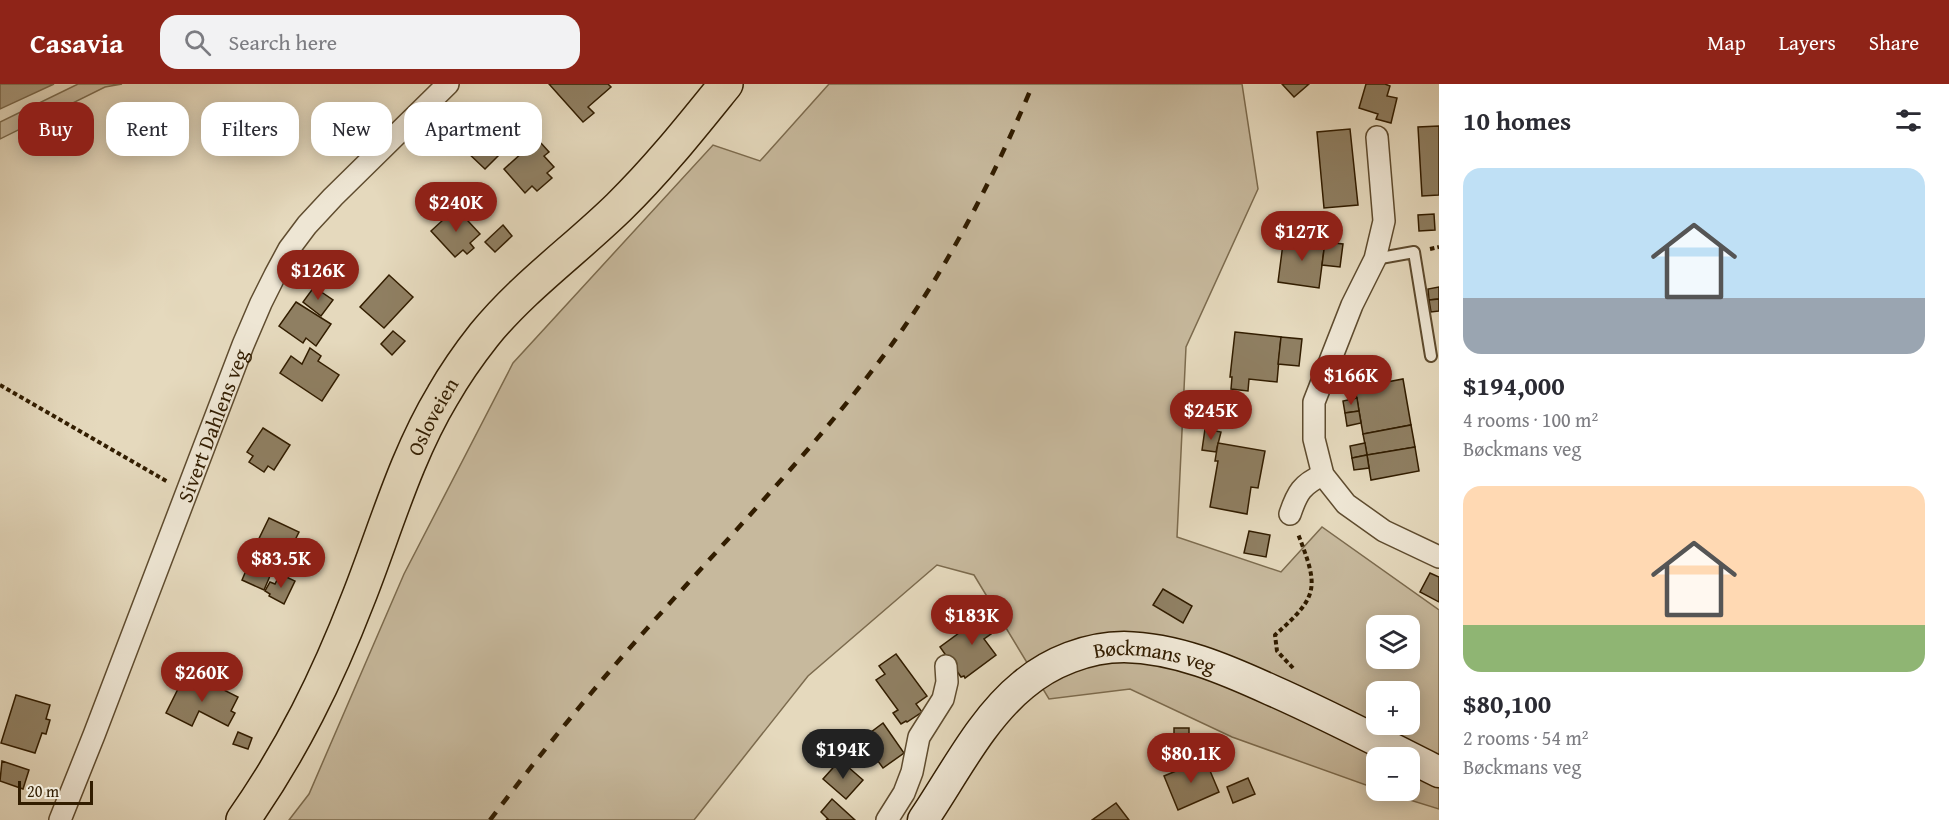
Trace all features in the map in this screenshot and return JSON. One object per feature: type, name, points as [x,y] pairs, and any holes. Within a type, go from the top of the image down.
[{"type":"highway","name":"Osloveien","points":[[243,820],[285,757],[321,687],[358,600],[403,477],[429,420],[458,370],[485,334],[520,296],[619,207],[658,165],[726,84]]},
{"type":"main road","name":"Bøckmans veg","points":[[923,820],[986,724],[1023,685],[1044,670],[1070,657],[1123,647],[1154,650],[1227,670],[1300,702],[1439,772]]},
{"type":"street","name":"Sivert Dahlens veg","points":[[60,820],[261,303],[289,249],[333,197],[448,84]]},
{"type":"street","points":[[1377,137],[1384,221],[1376,259],[1352,305],[1314,402],[1314,439],[1323,475],[1347,504],[1384,531],[1439,557]]},
{"type":"street","points":[[1290,514],[1296,497],[1308,482],[1323,475]]},
{"type":"street","points":[[887,820],[904,793],[912,771],[919,737],[943,699],[946,666]]},
{"type":"lane","points":[[1376,259],[1414,252],[1431,356]]},
{"type":"path","points":[[0,384],[169,482],[189,488]]},
{"type":"path","points":[[1290,514],[1310,566],[1312,594],[1298,614],[1275,635],[1277,651],[1296,670]]},
{"type":"shaded area","points":[[0,84],[54,84],[0,109]]},
{"type":"shaded area","points":[[78,84],[122,84],[105,87],[75,102],[41,102]]},
{"type":"shaded area","points":[[829,84],[1242,84],[1258,189],[1186,347],[1177,537],[1281,572],[1322,527],[1439,610],[1439,809],[1413,801],[1420,801],[1420,747],[1366,747],[1366,785],[1232,737],[1130,689],[1049,699],[974,575],[937,565],[808,676],[694,820],[289,820],[309,794],[404,574],[513,363],[713,145],[760,161]]},
{"type":"shaded area","points":[[18,113],[18,130],[0,139],[0,122]]},
{"type":"building","points":[[549,84],[608,84],[611,87],[588,107],[594,113],[583,122]]},
{"type":"building","points":[[1282,84],[1309,84],[1294,97]]},
{"type":"building","points":[[1366,84],[1390,86],[1387,96],[1397,98],[1391,123],[1376,119],[1378,114],[1359,108]]},
{"type":"building","points":[[1439,126],[1439,195],[1422,196],[1418,127]]},
{"type":"building","points":[[1350,129],[1358,205],[1324,208],[1317,132]]},
{"type":"building","points":[[542,144],[549,152],[544,156],[554,167],[547,173],[552,178],[537,191],[532,186],[525,193],[504,169],[518,156],[542,156]]},
{"type":"building","points":[[471,156],[498,156],[485,169]]},
{"type":"building","points":[[456,208],[480,234],[470,243],[474,248],[467,254],[463,250],[455,257],[431,231]]},
{"type":"building","points":[[1434,214],[1435,230],[1419,231],[1418,215]]},
{"type":"building","points":[[503,225],[512,236],[495,252],[485,242]]},
{"type":"building","points":[[1284,236],[1325,242],[1319,288],[1278,282]]},
{"type":"building","points":[[1325,242],[1343,244],[1340,267],[1322,265]]},
{"type":"building","points":[[389,275],[413,297],[384,328],[360,307]]},
{"type":"building","points":[[314,287],[333,300],[321,316],[303,302]]},
{"type":"building","points":[[1439,287],[1439,299],[1429,300],[1428,289]]},
{"type":"building","points":[[1439,299],[1439,311],[1431,312],[1429,300]]},
{"type":"building","points":[[296,302],[331,324],[316,346],[306,338],[303,343],[279,326]]},
{"type":"building","points":[[393,331],[405,341],[392,355],[381,344]]},
{"type":"building","points":[[1235,332],[1281,337],[1277,382],[1249,379],[1248,391],[1231,389],[1232,377],[1230,377]]},
{"type":"building","points":[[1281,337],[1302,339],[1299,366],[1278,364]]},
{"type":"building","points":[[310,348],[321,356],[318,361],[339,375],[322,401],[280,373],[291,356],[302,364]]},
{"type":"building","points":[[1403,379],[1411,425],[1363,434],[1355,388]]},
{"type":"building","points":[[1357,398],[1359,411],[1345,413],[1343,401]]},
{"type":"building","points":[[1359,411],[1361,423],[1347,426],[1345,413]]},
{"type":"building","points":[[1411,425],[1415,447],[1367,455],[1363,434]]},
{"type":"building","points":[[263,428],[290,445],[274,470],[268,466],[264,472],[249,462],[253,456],[247,452]]},
{"type":"building","points":[[1205,429],[1221,432],[1216,452],[1202,450]]},
{"type":"building","points":[[1218,443],[1265,451],[1258,488],[1251,487],[1247,514],[1210,507],[1218,461],[1215,461]]},
{"type":"building","points":[[1365,443],[1367,455],[1352,458],[1350,446]]},
{"type":"building","points":[[1415,447],[1419,471],[1371,480],[1367,455]]},
{"type":"building","points":[[1367,455],[1369,468],[1354,470],[1352,458]]},
{"type":"building","points":[[269,518],[299,532],[292,546],[295,548],[280,571],[250,557]]},
{"type":"building","points":[[1249,531],[1270,535],[1266,557],[1244,553]]},
{"type":"building","points":[[248,566],[270,576],[264,590],[242,580]]},
{"type":"building","points":[[1430,573],[1439,577],[1439,602],[1420,592]]},
{"type":"building","points":[[280,574],[295,581],[284,604],[269,596],[270,594],[265,591],[270,582],[275,584]]},
{"type":"building","points":[[1163,589],[1192,606],[1183,623],[1153,605]]},
{"type":"building","points":[[989,611],[1001,627],[984,639],[996,655],[965,678],[961,677],[940,647]]},
{"type":"building","points":[[896,654],[927,696],[916,704],[922,712],[901,724],[893,713],[898,710],[876,680],[885,674],[879,666]]},
{"type":"building","points":[[196,676],[238,697],[231,711],[235,713],[228,726],[199,711],[192,726],[166,713],[180,685],[189,689]]},
{"type":"building","points":[[16,695],[50,705],[46,719],[50,720],[46,734],[42,733],[35,753],[1,743]]},
{"type":"building","points":[[883,723],[904,753],[883,768],[862,739]]},
{"type":"building","points":[[1174,728],[1189,728],[1189,739],[1174,740]]},
{"type":"building","points":[[238,732],[252,738],[248,749],[233,744]]},
{"type":"building","points":[[1205,759],[1219,792],[1178,810],[1164,776]]},
{"type":"building","points":[[840,760],[863,780],[846,799],[823,779]]},
{"type":"building","points":[[2,761],[29,770],[23,789],[0,781]]},
{"type":"building","points":[[1248,778],[1255,794],[1233,803],[1227,787]]},
{"type":"building","points":[[832,799],[855,820],[826,820],[828,819],[821,812]]},
{"type":"building","points":[[1116,803],[1129,820],[1092,820]]},
{"type":"railway","points":[[490,820],[604,678],[824,431],[887,351],[930,288],[968,222],[1033,84]]}]
